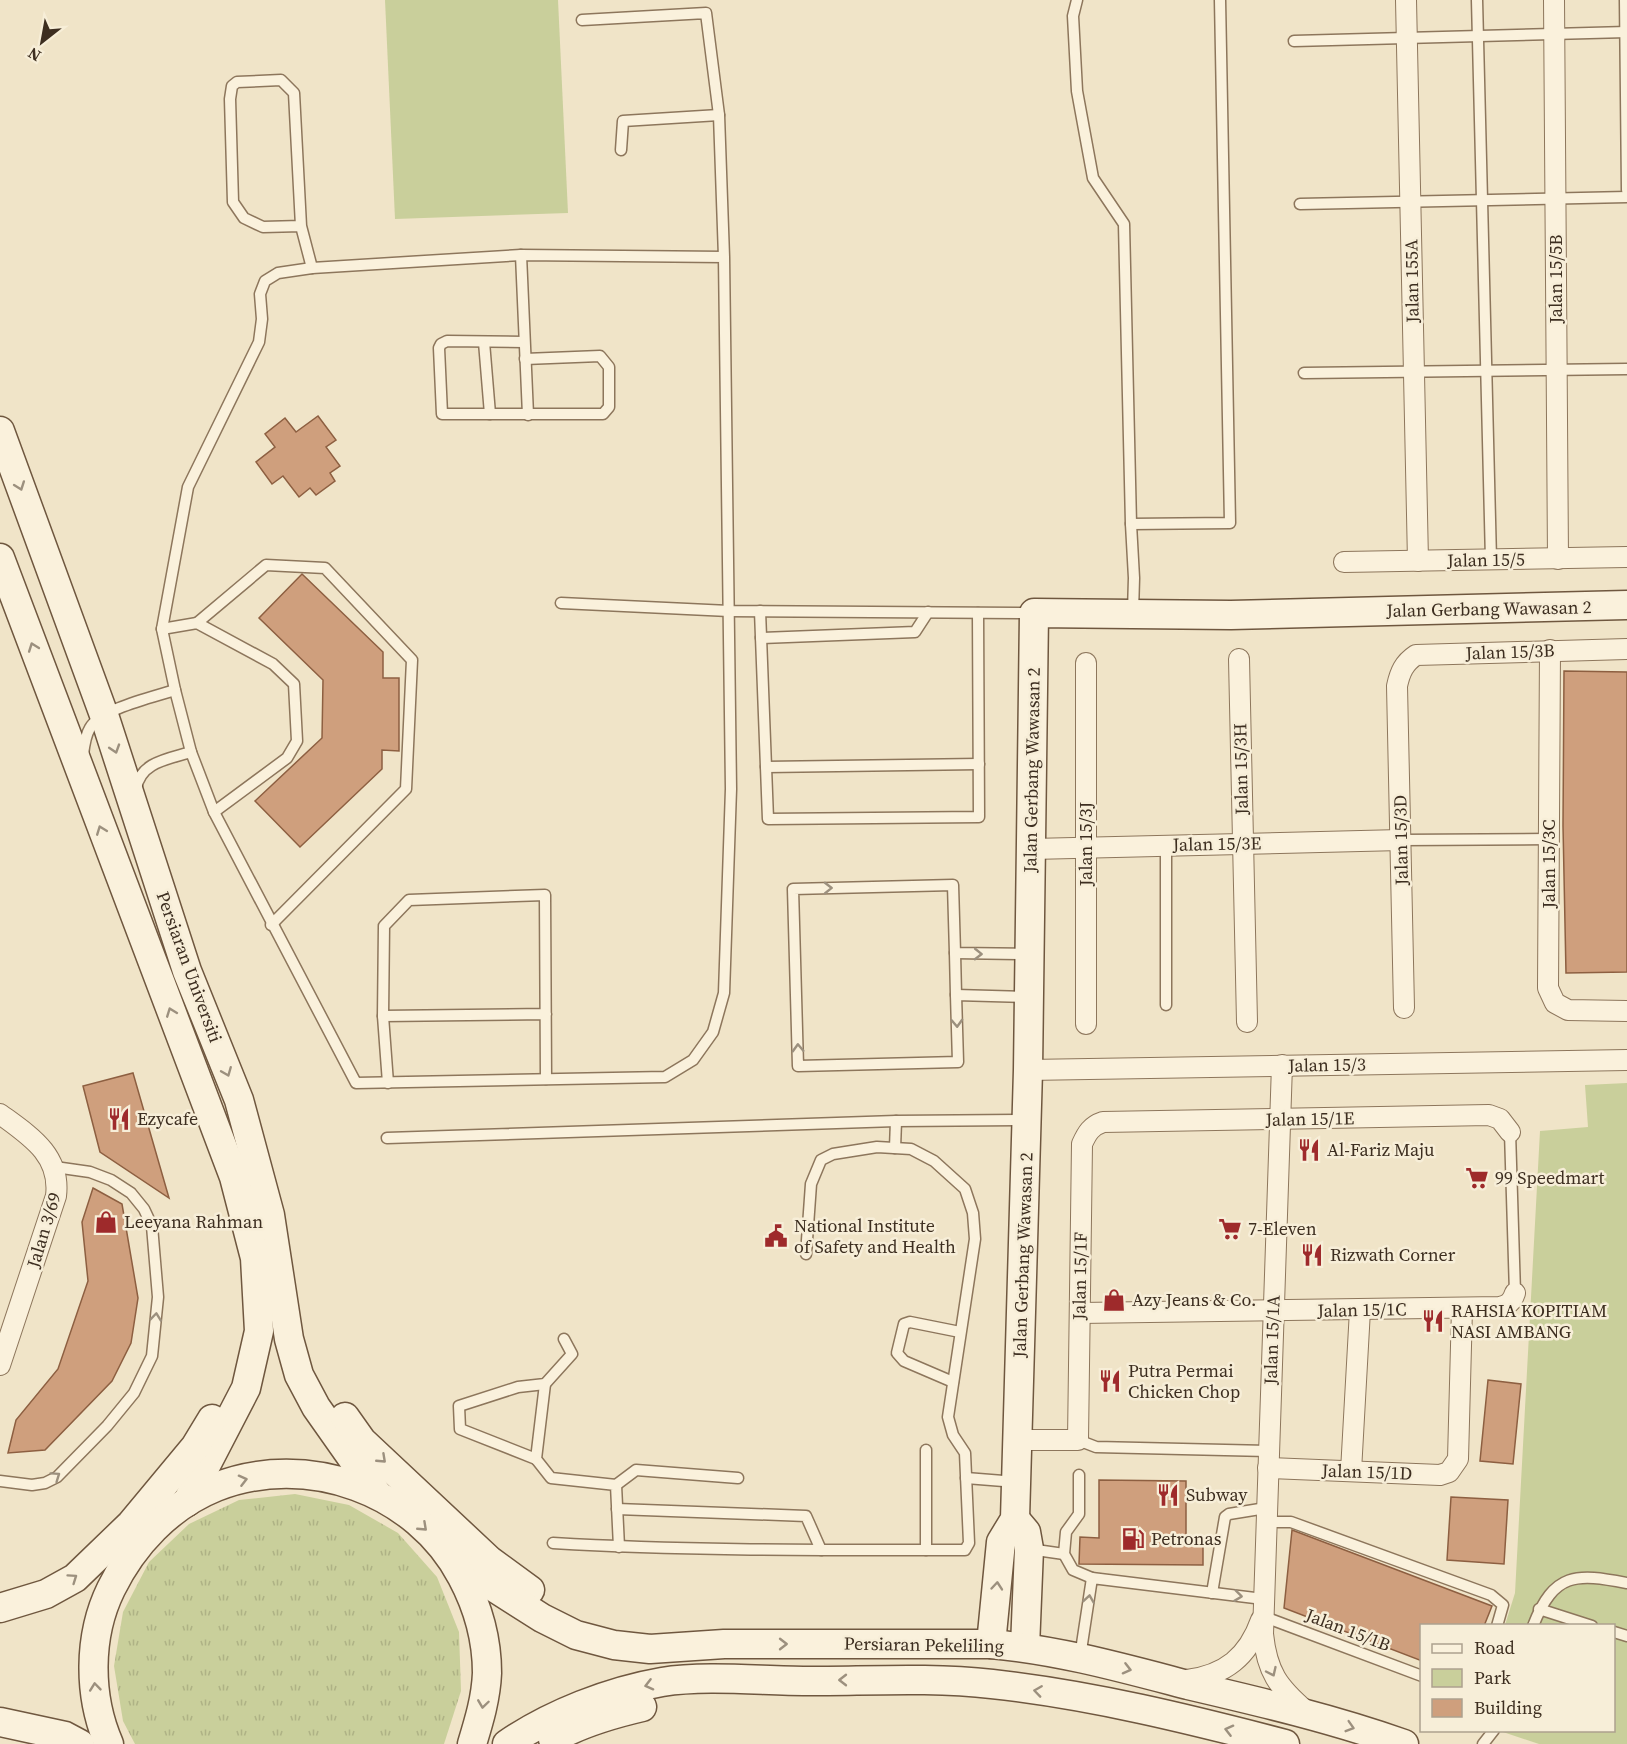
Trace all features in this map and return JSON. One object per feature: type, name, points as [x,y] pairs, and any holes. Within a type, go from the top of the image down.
[{"type":"main road","name":"Persiaran Universiti","points":[[0,432],[105,699],[133,805],[187,971],[239,1100],[270,1215],[289,1339],[299,1375],[316,1407],[378,1495]]},
{"type":"main road","name":"Persiaran Universiti","points":[[0,558],[234,1177],[255,1258],[259,1331],[246,1388],[187,1502]]},
{"type":"main road","name":"Jalan Gerbang Wawasan 2","points":[[991,1644],[1001,1542],[1015,1520],[1027,1120],[1034,613],[1231,615],[1627,605]]},
{"type":"main road","points":[[0,1608],[46,1594],[75,1578],[131,1524],[195,1447],[216,1411],[236,1361],[242,1311],[236,1242],[205,1098]]},
{"type":"main road","points":[[239,1100],[267,1160],[279,1193],[296,1307],[308,1347],[330,1396],[362,1441],[489,1560],[524,1587],[567,1611],[608,1627],[724,1644]]},
{"type":"main road","points":[[109,1744],[97,1704],[94,1655],[98,1626],[119,1572],[145,1537],[160,1522],[187,1502],[216,1487],[248,1478],[281,1474],[315,1475],[347,1482],[378,1495],[421,1524],[454,1562],[472,1597],[483,1634],[487,1673],[482,1712],[472,1744]]},
{"type":"main road","name":"Jalan Gerbang Wawasan 2","points":[[1015,1520],[1026,1532],[1029,1549],[1025,1647]]},
{"type":"main road","name":"Persiaran Pekeliling","points":[[454,1562],[534,1613],[576,1635],[614,1645],[650,1649],[724,1644],[991,1644],[1025,1647],[1080,1657],[1311,1715],[1404,1744]]},
{"type":"main road","points":[[0,1625],[42,1617],[92,1591],[119,1572]]},
{"type":"main road","name":"Persiaran Pekeliling","points":[[507,1744],[588,1701],[662,1682],[923,1680],[992,1684],[1079,1696],[1285,1744]]},
{"type":"main road","points":[[545,1744],[567,1731],[618,1713],[668,1700],[804,1681]]},
{"type":"main road","points":[[0,1722],[65,1736],[80,1744]]},
{"type":"main road","points":[[0,1733],[26,1739],[36,1744]]},
{"type":"street","name":"Jalan 155A","points":[[1406,0],[1418,561]]},
{"type":"street","name":"Jalan 15/5B","points":[[1554,0],[1558,559]]},
{"type":"street","name":"Jalan 15/5","points":[[1344,562],[1627,557]]},
{"type":"street","name":"Jalan 15/3B","points":[[1401,672],[1407,660],[1416,655],[1627,649]]},
{"type":"street","name":"Jalan 15/3C","points":[[1550,650],[1548,988],[1555,1003],[1568,1010],[1627,1011]]},
{"type":"street","name":"Jalan 15/3H","points":[[1239,659],[1247,1022]]},
{"type":"street","name":"Jalan 15/3J","points":[[1086,663],[1086,1024]]},
{"type":"street","name":"Jalan 15/3D","points":[[1401,672],[1397,686],[1404,1008]]},
{"type":"street","name":"Jalan 15/3E","points":[[1032,849],[1401,840]]},
{"type":"street","name":"Jalan 15/3","points":[[1028,1070],[1627,1060]]},
{"type":"street","name":"Jalan 15/1A","points":[[1282,1065],[1263,1607],[1265,1652],[1274,1678],[1281,1688],[1311,1715]]},
{"type":"street","name":"Jalan 3/69","points":[[0,1114],[33,1139],[55,1167],[58,1182],[56,1196],[0,1365]]},
{"type":"street","name":"Jalan 15/1E","points":[[1103,1122],[1490,1115],[1500,1119],[1507,1125],[1510,1132]]},
{"type":"street","name":"Jalan 15/1F","points":[[1078,1440],[1082,1144],[1087,1133],[1095,1125],[1103,1122]]},
{"type":"street","name":"Jalan 15/1C","points":[[1080,1313],[1273,1312],[1506,1306],[1512,1301],[1515,1293]]},
{"type":"street","name":"Jalan 15/1D","points":[[1268,1459],[1351,1471],[1440,1475],[1449,1472],[1458,1459],[1462,1308]]},
{"type":"street","points":[[1351,1471],[1360,1310]]},
{"type":"street","points":[[1018,1440],[1078,1440]]},
{"type":"street","name":"Jalan 15/1A","points":[[1175,1681],[1212,1676],[1236,1660],[1253,1639],[1263,1607]]},
{"type":"lane","points":[[1077,0],[1073,16],[1077,91],[1093,178],[1124,224],[1134,578],[1133,614]]},
{"type":"lane","points":[[1131,524],[1230,523],[1220,0]]},
{"type":"lane","points":[[1477,0],[1491,560]]},
{"type":"lane","points":[[1626,0],[1627,190]]},
{"type":"lane","points":[[582,20],[705,13],[718,115],[724,257],[731,789],[724,993],[713,1032],[693,1060],[664,1077],[356,1083],[271,925],[214,812],[191,752],[162,629],[188,487],[259,342],[262,319],[260,294],[266,281],[278,273],[312,268],[520,255],[724,257]]},
{"type":"lane","points":[[1294,41],[1626,32]]},
{"type":"lane","points":[[301,226],[263,227],[243,218],[233,202],[230,99],[232,86],[237,82],[281,80],[294,93],[301,226],[312,268]]},
{"type":"lane","points":[[621,150],[623,121],[718,115]]},
{"type":"lane","points":[[1300,204],[1627,197]]},
{"type":"lane","points":[[520,255],[528,415]]},
{"type":"lane","points":[[524,342],[447,341],[441,344],[439,348],[442,414],[603,414],[609,407],[609,367],[600,356],[525,359]]},
{"type":"lane","points":[[484,342],[489,414]]},
{"type":"lane","points":[[1304,373],[1627,369]]},
{"type":"lane","points":[[162,629],[197,623],[266,565],[325,568],[412,660],[406,789],[271,925]]},
{"type":"lane","points":[[561,603],[760,611],[1034,613]]},
{"type":"lane","points":[[760,611],[768,819],[979,817],[978,613]]},
{"type":"lane","points":[[762,638],[915,632],[928,612]]},
{"type":"lane","points":[[197,623],[273,664],[294,684],[297,741],[294,750],[287,758],[214,812]]},
{"type":"lane","points":[[105,699],[131,705],[175,690]]},
{"type":"lane","points":[[105,699],[131,705]]},
{"type":"lane","points":[[80,772],[85,741],[105,699]]},
{"type":"lane","points":[[133,805],[137,782],[146,768],[191,752]]},
{"type":"lane","points":[[766,767],[979,764]]},
{"type":"lane","points":[[1401,840],[1549,839]]},
{"type":"lane","points":[[1166,846],[1166,1005]]},
{"type":"lane","points":[[953,885],[956,995],[958,1062],[798,1066],[793,889],[953,885]]},
{"type":"lane","points":[[388,1083],[384,1016],[384,926],[409,900],[545,895],[546,1079]]},
{"type":"lane","points":[[955,953],[1030,954]]},
{"type":"lane","points":[[956,995],[1028,997]]},
{"type":"lane","points":[[384,1016],[546,1014]]},
{"type":"lane","points":[[387,1137],[896,1121],[1027,1120]]},
{"type":"lane","points":[[895,1148],[896,1121]]},
{"type":"lane","points":[[1510,1132],[1515,1293]]},
{"type":"lane","points":[[553,1544],[821,1550],[965,1550],[969,1543],[965,1453],[953,1435],[948,1417],[975,1239],[973,1213],[965,1189],[934,1161],[911,1149],[877,1147],[833,1154],[821,1160],[811,1184],[806,1254]]},
{"type":"lane","points":[[0,1481],[32,1485],[45,1483],[57,1477],[107,1426],[134,1393],[152,1356],[158,1297],[152,1226],[144,1209],[130,1193],[111,1180],[90,1172],[55,1167]]},
{"type":"lane","points":[[953,1382],[904,1361],[897,1353],[904,1324],[910,1322],[960,1332]]},
{"type":"lane","points":[[536,1459],[545,1384],[572,1354],[564,1339]]},
{"type":"lane","points":[[545,1384],[518,1387],[459,1406],[460,1429],[536,1459],[551,1478],[616,1485],[636,1470],[738,1478]]},
{"type":"lane","points":[[1078,1440],[1096,1447],[1268,1459]]},
{"type":"lane","points":[[926,1450],[926,1550]]},
{"type":"lane","points":[[1079,1475],[1079,1514],[1066,1532],[1064,1554],[1073,1570],[1092,1578],[1080,1657]]},
{"type":"lane","points":[[966,1478],[1016,1482]]},
{"type":"lane","points":[[616,1485],[619,1547]]},
{"type":"lane","points":[[618,1509],[806,1516],[821,1550]]},
{"type":"lane","points":[[1212,1593],[1225,1517],[1229,1514],[1266,1515],[1491,1595],[1503,1605],[1498,1624]]},
{"type":"lane","points":[[1029,1549],[1064,1554]]},
{"type":"lane","points":[[1534,1624],[1539,1610],[1554,1589],[1570,1578],[1586,1577],[1627,1583]]},
{"type":"lane","name":"Jalan 15/1B","points":[[1092,1578],[1212,1593],[1263,1607],[1420,1675]]},
{"type":"lane","points":[[1539,1610],[1585,1624]]},
{"type":"lane","points":[[1483,1744],[1495,1732]]},
{"type":"green space","points":[[385,0],[558,0],[568,213],[395,219]]},
{"type":"green space","points":[[1627,1083],[1627,1744],[1539,1744],[1503,1732],[1615,1732],[1615,1624],[1505,1624],[1515,1593],[1540,1131],[1588,1127],[1585,1085]]},
{"type":"green space","points":[[295,1494],[349,1505],[398,1533],[437,1577],[459,1632],[461,1691],[444,1744],[135,1744],[123,1721],[114,1666],[123,1612],[149,1562],[189,1524],[239,1500]]},
{"type":"building","points":[[318,416],[336,440],[326,447],[340,466],[330,473],[335,481],[316,495],[310,488],[299,497],[283,476],[272,484],[256,462],[275,447],[265,434],[285,418],[296,432]]},
{"type":"building","points":[[302,574],[383,652],[383,678],[399,678],[399,751],[382,750],[382,769],[300,847],[255,801],[322,738],[323,680],[259,618]]},
{"type":"building","points":[[1564,671],[1627,672],[1627,972],[1566,973],[1563,826]]},
{"type":"building","name":"Ezycafe","points":[[133,1073],[169,1198],[100,1152],[83,1086]]},
{"type":"building","points":[[93,1188],[122,1204],[138,1298],[131,1343],[112,1381],[45,1450],[8,1453],[16,1420],[58,1369],[88,1281],[82,1222]]},
{"type":"building","points":[[1488,1380],[1521,1384],[1513,1464],[1480,1461]]},
{"type":"building","name":"Petronas","points":[[1099,1480],[1186,1481],[1186,1541],[1203,1541],[1203,1565],[1079,1564],[1080,1537],[1099,1538]]},
{"type":"building","points":[[1451,1497],[1508,1500],[1504,1564],[1447,1560]]},
{"type":"building","points":[[1292,1530],[1492,1606],[1485,1624],[1420,1624],[1420,1660],[1284,1608]]},
{"type":"place","name":"Ezycafe","points":[[119,1119]]},
{"type":"place","name":"Al-Fariz Maju","points":[[1309,1150]]},
{"type":"place","name":"99 Speedmart","points":[[1477,1178]]},
{"type":"place","name":"Leeyana Rahman","points":[[106,1222]]},
{"type":"place","name":"7-Eleven","points":[[1230,1229]]},
{"type":"place","name":"National Institute of Safety and Health","points":[[776,1236]]},
{"type":"place","name":"Rizwath Corner","points":[[1312,1255]]},
{"type":"place","name":"Azy Jeans & Co.","points":[[1114,1300]]},
{"type":"place","name":"RAHSIA KOPITIAM NASI AMBANG","points":[[1433,1321]]},
{"type":"place","name":"Putra Permai Chicken Chop","points":[[1110,1381]]},
{"type":"place","name":"Subway","points":[[1168,1495]]},
{"type":"place","name":"Petronas","points":[[1133,1539]]}]
